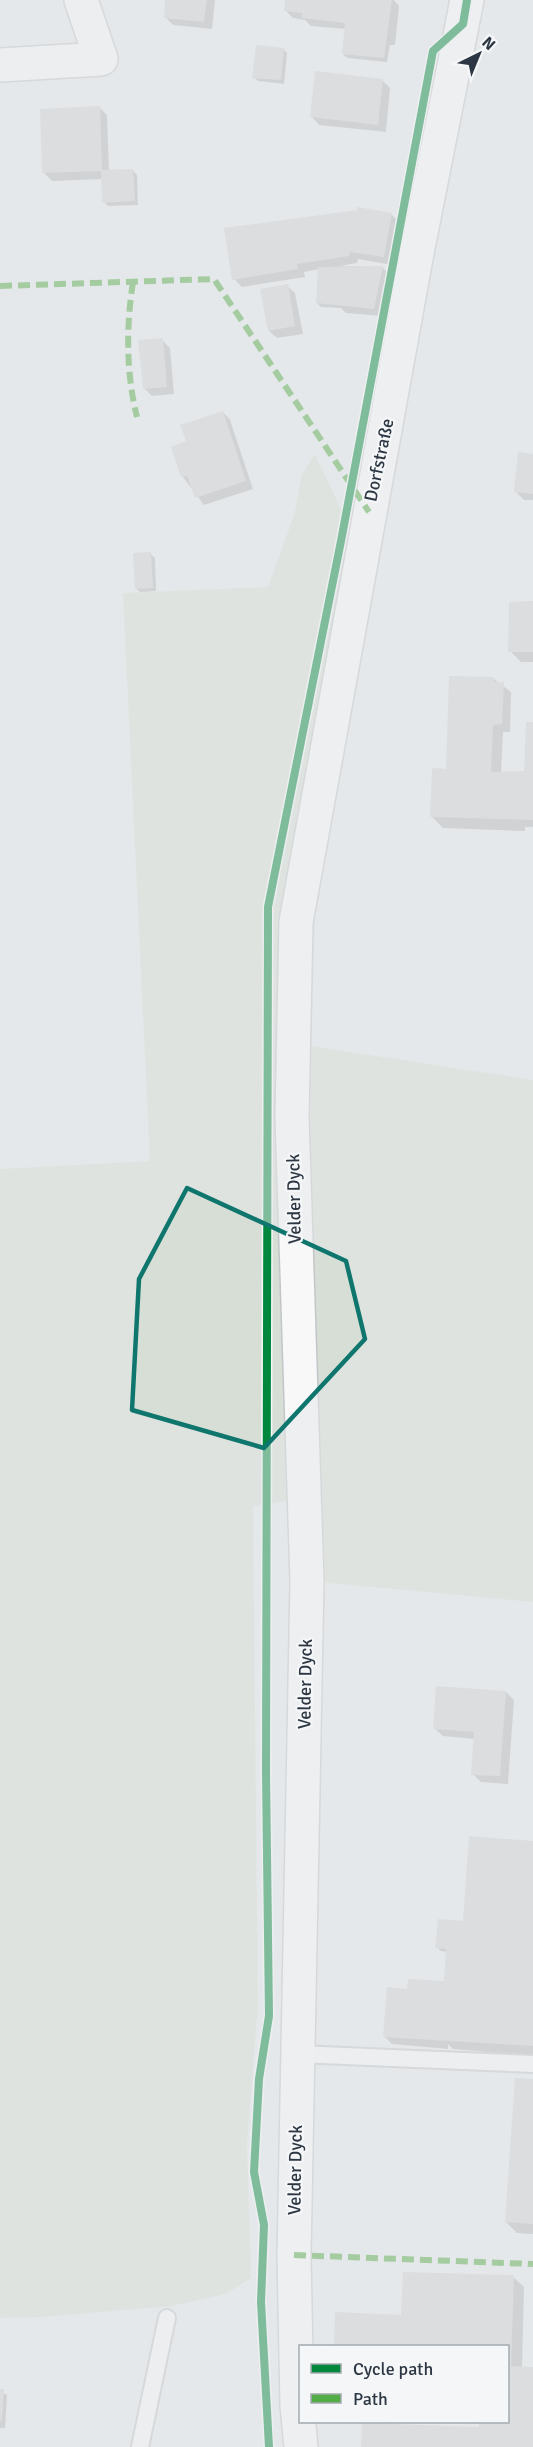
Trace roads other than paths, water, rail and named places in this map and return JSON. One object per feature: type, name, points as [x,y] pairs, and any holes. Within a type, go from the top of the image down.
[{"type":"main road","name":"Dorfstraße","points":[[296,922],[416,258],[467,0]]},
{"type":"main road","name":"Velder Dyck","points":[[296,922],[292,1117],[307,1581],[294,2255],[297,2406],[301,2447]]},
{"type":"street","points":[[0,66],[101,60],[81,0]]},
{"type":"lane","points":[[298,2054],[533,2064]]},
{"type":"lane","points":[[140,2447],[167,2318]]}]
